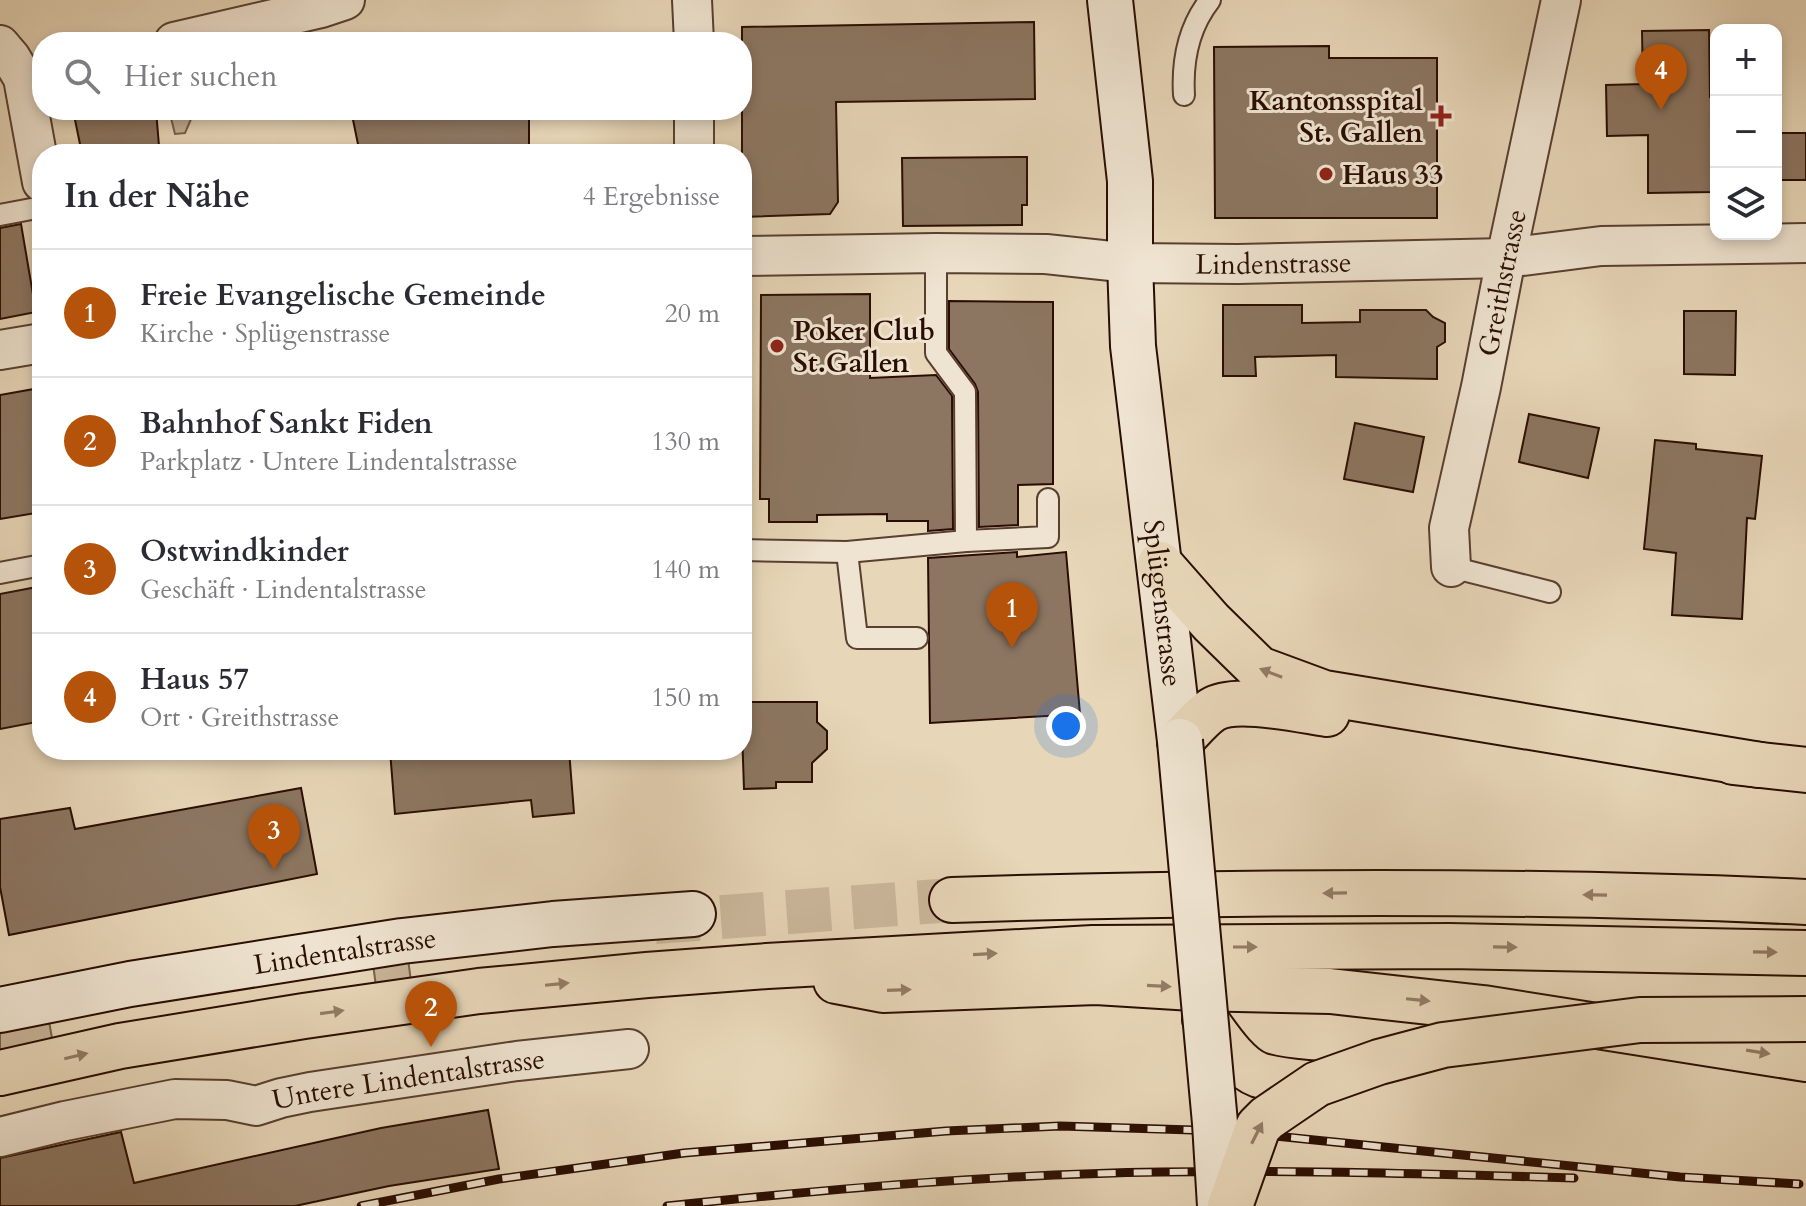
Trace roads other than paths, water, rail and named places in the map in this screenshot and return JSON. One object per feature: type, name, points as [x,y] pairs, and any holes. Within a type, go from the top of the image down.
[{"type":"highway","points":[[1160,564],[1211,622],[1259,669],[1324,693],[1760,765]]},
{"type":"highway","points":[[1180,741],[1214,708],[1243,703],[1449,734],[1806,770]]},
{"type":"highway","points":[[952,900],[1093,895],[1418,892],[1673,896],[1806,902]]},
{"type":"highway","points":[[1673,896],[1806,893]]},
{"type":"highway","points":[[0,1073],[120,1046],[479,991],[767,966],[1093,948],[1449,946],[1806,953]]},
{"type":"highway","points":[[767,966],[883,990],[1096,982],[1330,991],[1483,1008],[1806,1059]]},
{"type":"highway","points":[[1205,1019],[1232,1054],[1255,1074],[1317,1084]]},
{"type":"highway","points":[[1230,1206],[1258,1127],[1267,1118],[1317,1084],[1379,1062],[1443,1045],[1640,1020],[1806,1019]]},
{"type":"main road","name":"Splügenstrasse","points":[[1110,0],[1130,181],[1133,346],[1180,741],[1220,1206]]},
{"type":"main road","name":"Lindentalstrasse","points":[[0,1010],[130,984],[402,941],[553,924],[693,914]]},
{"type":"street","points":[[217,32],[345,0]]},
{"type":"street","points":[[692,0],[694,32]]},
{"type":"street","name":"Greithstrasse","points":[[1451,567],[1449,528],[1561,0]]},
{"type":"street","points":[[0,45],[32,74]]},
{"type":"street","points":[[37,120],[39,144]]},
{"type":"street","points":[[694,120],[694,144]]},
{"type":"street","name":"Lindenstrasse","points":[[752,256],[1046,254],[1130,263],[1254,264],[1506,258],[1601,246],[1806,243]]},
{"type":"street","points":[[0,350],[32,345]]},
{"type":"street","name":"Untere Lindentalstrasse","points":[[0,1137],[175,1099],[227,1100],[256,1106],[310,1092],[499,1063],[629,1049]]},
{"type":"lane","points":[[1184,95],[1187,44],[1201,11],[1210,0]]},
{"type":"lane","points":[[0,215],[32,209]]},
{"type":"lane","points":[[936,253],[936,353],[965,392],[966,541]]},
{"type":"lane","points":[[752,550],[847,552],[1048,537],[1048,499]]},
{"type":"lane","points":[[847,552],[857,638],[917,638]]},
{"type":"lane","points":[[0,573],[32,567]]},
{"type":"lane","points":[[1451,567],[1550,592]]},
{"type":"tunnel","points":[[655,922],[952,900]]},
{"type":"railway","points":[[361,1206],[499,1179],[684,1153],[946,1131],[1060,1126],[1226,1131],[1680,1177],[1799,1184]]},
{"type":"railway","points":[[667,1206],[914,1183],[1100,1173],[1316,1172],[1574,1178]]},
{"type":"place","name":"Haus 57","points":[[1661,110]]},
{"type":"place","name":"Kantonsspital St. Gallen","points":[[1441,116]]},
{"type":"place","name":"Haus 33","points":[[1326,174]]},
{"type":"place","name":"Poker Club St.Gallen","points":[[777,346]]},
{"type":"place","name":"Freie Evangelische Gemeinde","points":[[1012,648]]},
{"type":"place","name":"Ostwindkinder","points":[[274,870]]},
{"type":"place","name":"Bahnhof Sankt Fiden","points":[[431,1047]]}]
